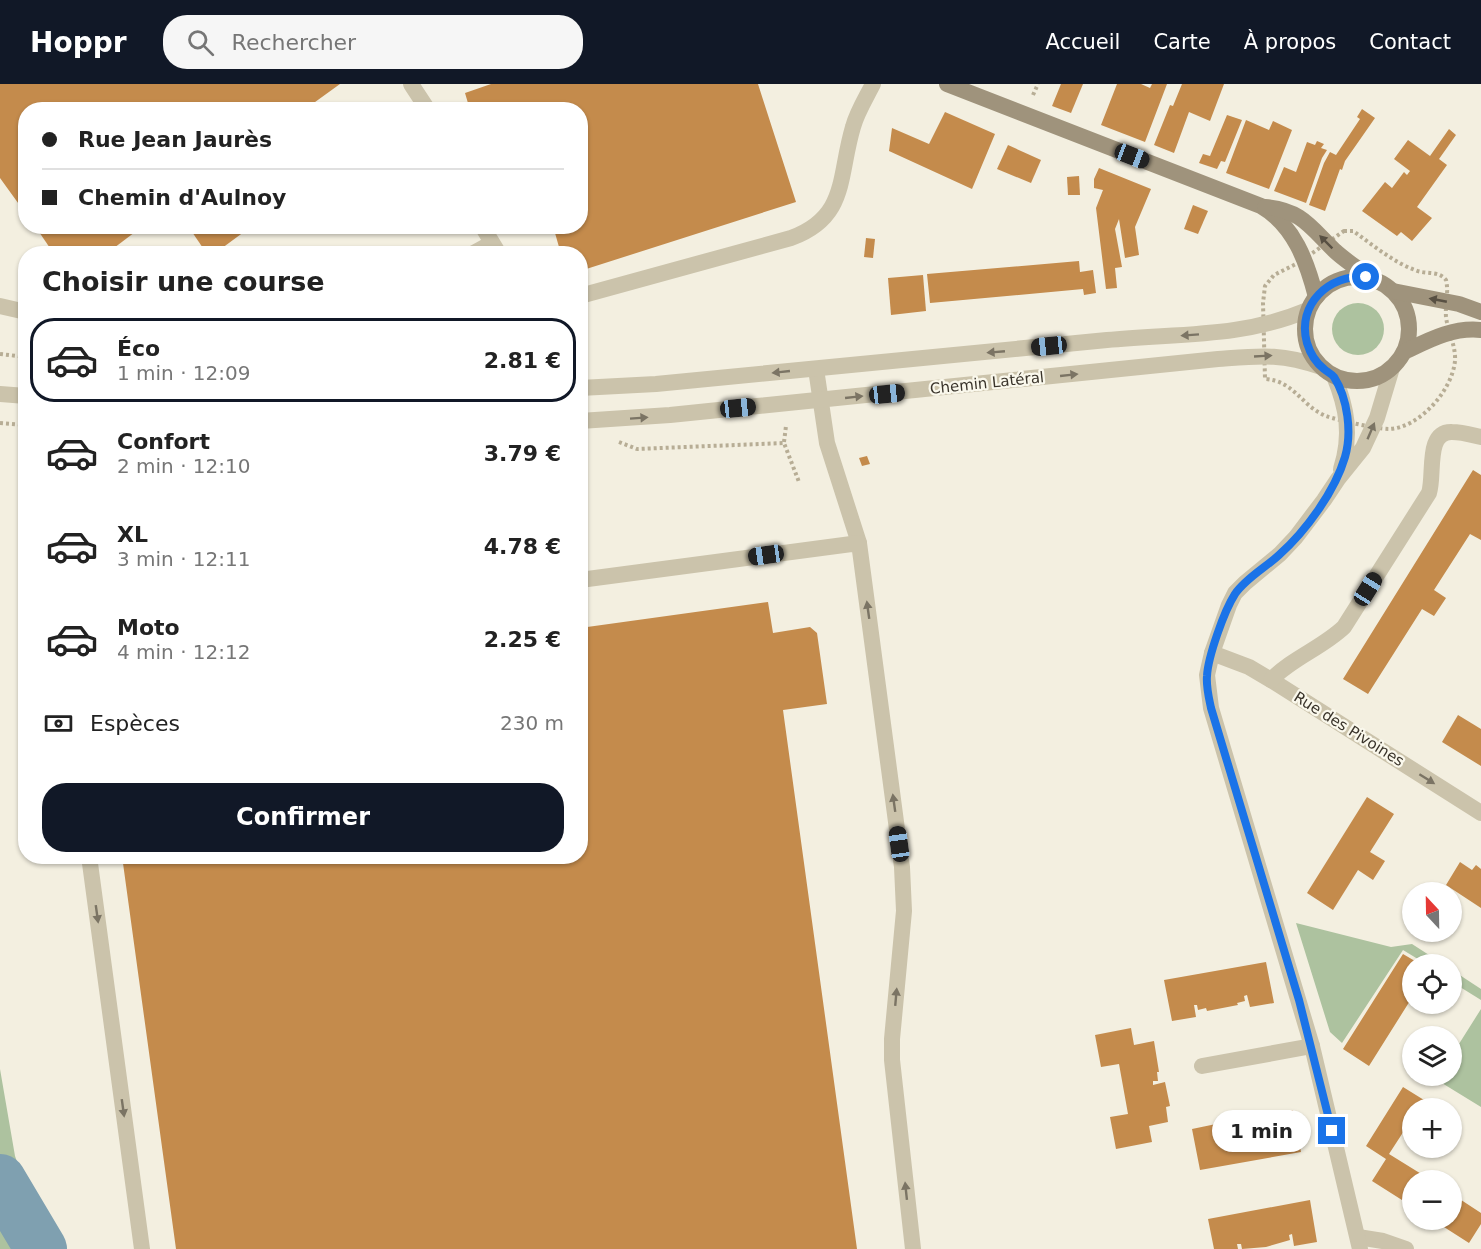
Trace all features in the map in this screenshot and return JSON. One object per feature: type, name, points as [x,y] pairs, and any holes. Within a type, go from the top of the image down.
[{"type":"main road","points":[[947,84],[1261,206],[1276,216],[1297,245],[1307,266],[1312,304]]},
{"type":"main road","points":[[1261,206],[1278,208],[1297,215],[1342,257],[1394,291],[1406,307],[1410,322],[1409,338],[1404,352],[1392,368],[1369,380],[1349,381],[1327,371],[1310,352],[1306,338],[1305,319],[1312,304],[1327,286],[1341,279],[1356,276],[1371,278]]},
{"type":"main road","points":[[1394,291],[1459,304],[1481,312]]},
{"type":"main road","points":[[1404,352],[1450,332],[1481,330]]},
{"type":"street","points":[[411,84],[423,102]]},
{"type":"street","points":[[588,294],[790,238],[817,226],[831,210],[835,200],[852,127],[873,84]]},
{"type":"street","name":"Chemin Latéral","points":[[588,388],[816,369],[1109,339],[1228,331],[1269,324],[1312,304]]},
{"type":"street","points":[[0,306],[18,310]]},
{"type":"street","name":"Chemin Latéral","points":[[588,420],[670,415],[1218,359],[1278,355],[1295,358],[1327,371]]},
{"type":"street","points":[[1392,368],[1380,410],[1367,441],[1296,537],[1235,593],[1224,616],[1207,675],[1208,697],[1312,1046],[1359,1243],[1383,1241],[1406,1249]]},
{"type":"street","points":[[816,369],[827,443],[859,543],[903,878],[904,910],[892,1060],[913,1249]]},
{"type":"street","points":[[1327,371],[1346,411],[1348,432],[1345,456],[1338,479]]},
{"type":"street","points":[[0,393],[18,395]]},
{"type":"street","points":[[1271,680],[1286,666],[1327,641],[1344,627],[1428,493],[1432,474],[1432,450],[1438,438],[1452,432],[1481,437]]},
{"type":"street","points":[[588,579],[859,543]]},
{"type":"street","name":"Rue des Pivoines","points":[[1212,653],[1249,667],[1271,680],[1481,813]]},
{"type":"street","points":[[90,864],[141,1249]]},
{"type":"street","points":[[1202,1066],[1312,1046]]},
{"type":"path","points":[[1335,235],[1344,231],[1353,231],[1408,267],[1419,272],[1443,276],[1448,290]]},
{"type":"path","points":[[1263,318],[1263,292],[1268,280],[1280,271],[1298,263]]},
{"type":"path","points":[[1381,428],[1397,428],[1414,420],[1447,386],[1455,358],[1450,332]]},
{"type":"path","points":[[0,354],[18,356]]},
{"type":"path","points":[[1264,364],[1265,379],[1290,387],[1314,408],[1335,418]]},
{"type":"path","points":[[787,420],[784,443],[799,482]]},
{"type":"path","points":[[0,423],[18,424]]},
{"type":"path","points":[[610,439],[637,449],[784,443]]},
{"type":"green space","points":[[1358,303],[1368,305],[1376,311],[1382,319],[1384,329],[1382,339],[1376,347],[1368,353],[1358,355],[1348,353],[1340,347],[1334,339],[1332,329],[1334,319],[1340,311],[1348,305]]},
{"type":"green space","points":[[1296,923],[1391,947],[1412,944],[1428,954],[1410,954],[1403,950],[1342,1043],[1330,1032]]},
{"type":"green space","points":[[1462,977],[1481,989],[1481,1000],[1462,988]]},
{"type":"green space","points":[[1481,1009],[1481,1107],[1447,1086],[1462,1086],[1462,1039]]},
{"type":"green space","points":[[0,1069],[15,1156],[47,1249],[0,1249]]},
{"type":"building","points":[[0,84],[340,84],[315,102],[18,102],[18,203],[0,178]]},
{"type":"building","points":[[491,84],[758,84],[796,202],[588,268],[588,246],[559,246],[555,234],[588,234],[588,102],[468,102],[465,93]]},
{"type":"building","points":[[1061,84],[1083,84],[1071,113],[1052,106]]},
{"type":"building","points":[[1117,84],[1141,84],[1150,88],[1152,84],[1167,84],[1145,142],[1101,125]]},
{"type":"building","points":[[1182,84],[1224,84],[1210,121],[1189,112],[1174,153],[1154,145],[1170,105],[1173,106]]},
{"type":"building","points":[[1362,109],[1375,118],[1345,161],[1342,170],[1340,169],[1325,211],[1309,205],[1330,152],[1336,155],[1360,119],[1357,117]]},
{"type":"building","points":[[945,112],[995,134],[972,189],[889,151],[892,128],[929,144]]},
{"type":"building","points":[[1227,115],[1242,120],[1225,162],[1221,161],[1217,169],[1199,163],[1203,154],[1210,156]]},
{"type":"building","points":[[1246,120],[1269,130],[1273,121],[1292,130],[1269,189],[1226,173]]},
{"type":"building","points":[[1449,129],[1456,135],[1439,159],[1447,165],[1417,207],[1432,218],[1412,241],[1401,232],[1397,236],[1362,211],[1385,182],[1392,188],[1404,172],[1407,175],[1410,171],[1394,159],[1408,140],[1430,156]]},
{"type":"building","points":[[1317,141],[1324,144],[1321,148],[1327,150],[1306,203],[1274,191],[1284,167],[1296,172],[1307,142],[1315,145]]},
{"type":"building","points":[[1008,145],[1041,160],[1031,183],[997,169]]},
{"type":"building","points":[[1099,168],[1151,189],[1135,227],[1139,255],[1125,258],[1119,219],[1115,229],[1122,267],[1115,268],[1117,288],[1106,289],[1096,208],[1103,190],[1094,188],[1094,179]]},
{"type":"building","points":[[1079,176],[1080,195],[1068,195],[1067,177]]},
{"type":"building","points":[[1193,205],[1208,211],[1198,234],[1184,229]]},
{"type":"building","points":[[40,234],[132,234],[117,246],[49,246]]},
{"type":"building","points":[[193,234],[241,234],[225,246],[202,246]]},
{"type":"building","points":[[866,238],[875,239],[873,258],[864,257]]},
{"type":"building","points":[[1079,261],[1080,272],[1093,270],[1096,293],[1084,295],[1083,289],[930,303],[927,274]]},
{"type":"building","points":[[923,275],[926,311],[891,315],[888,278]]},
{"type":"building","points":[[867,456],[870,464],[862,466],[859,458]]},
{"type":"building","points":[[1473,470],[1481,475],[1481,540],[1470,534],[1434,590],[1446,598],[1434,616],[1422,609],[1368,694],[1343,679]]},
{"type":"building","points":[[768,602],[773,633],[810,627],[817,633],[827,704],[783,710],[857,1249],[176,1249],[123,864],[588,864],[588,627]]},
{"type":"building","points":[[1458,715],[1481,729],[1481,766],[1442,742]]},
{"type":"building","points":[[1367,797],[1394,814],[1370,852],[1385,861],[1373,880],[1358,870],[1333,910],[1307,893]]},
{"type":"building","points":[[1460,862],[1472,870],[1476,865],[1481,869],[1481,908],[1462,896],[1462,882],[1448,882]]},
{"type":"building","points":[[1402,956],[1402,1014],[1369,1066],[1343,1049]]},
{"type":"building","points":[[1266,962],[1274,1003],[1250,1007],[1247,995],[1244,996],[1245,1001],[1237,1003],[1238,1005],[1207,1011],[1206,1008],[1198,1010],[1197,1005],[1194,1005],[1196,1017],[1172,1021],[1164,980]]},
{"type":"building","points":[[1131,1028],[1134,1045],[1154,1041],[1159,1072],[1157,1072],[1158,1081],[1153,1081],[1153,1085],[1165,1082],[1170,1106],[1166,1107],[1168,1122],[1149,1126],[1152,1142],[1116,1149],[1110,1117],[1128,1114],[1119,1064],[1101,1067],[1095,1035]]},
{"type":"building","points":[[1403,1087],[1421,1098],[1402,1098],[1402,1134],[1389,1154],[1415,1170],[1402,1170],[1402,1200],[1372,1181],[1386,1159],[1366,1146]]},
{"type":"building","points":[[1293,1110],[1301,1152],[1200,1170],[1192,1129],[1216,1124],[1218,1136],[1222,1136],[1221,1130],[1229,1129],[1228,1126],[1268,1121],[1269,1127],[1273,1126],[1271,1114]]},
{"type":"building","points":[[1310,1200],[1317,1242],[1294,1246],[1292,1234],[1289,1235],[1290,1240],[1266,1247],[1242,1249],[1241,1244],[1237,1244],[1238,1249],[1214,1249],[1208,1219]]},
{"type":"building","points":[[1462,1201],[1481,1213],[1481,1224],[1469,1243],[1449,1230],[1462,1230]]},
{"type":"waterway","points":[[0,1180],[41,1249]]},
{"type":"route","points":[[1332,1131],[1299,1000],[1211,708],[1207,675],[1224,616],[1235,593],[1296,537],[1338,479],[1347,448],[1346,411],[1334,376],[1318,364],[1310,352],[1306,338],[1305,319],[1313,301],[1327,286],[1341,279],[1366,277]]}]
